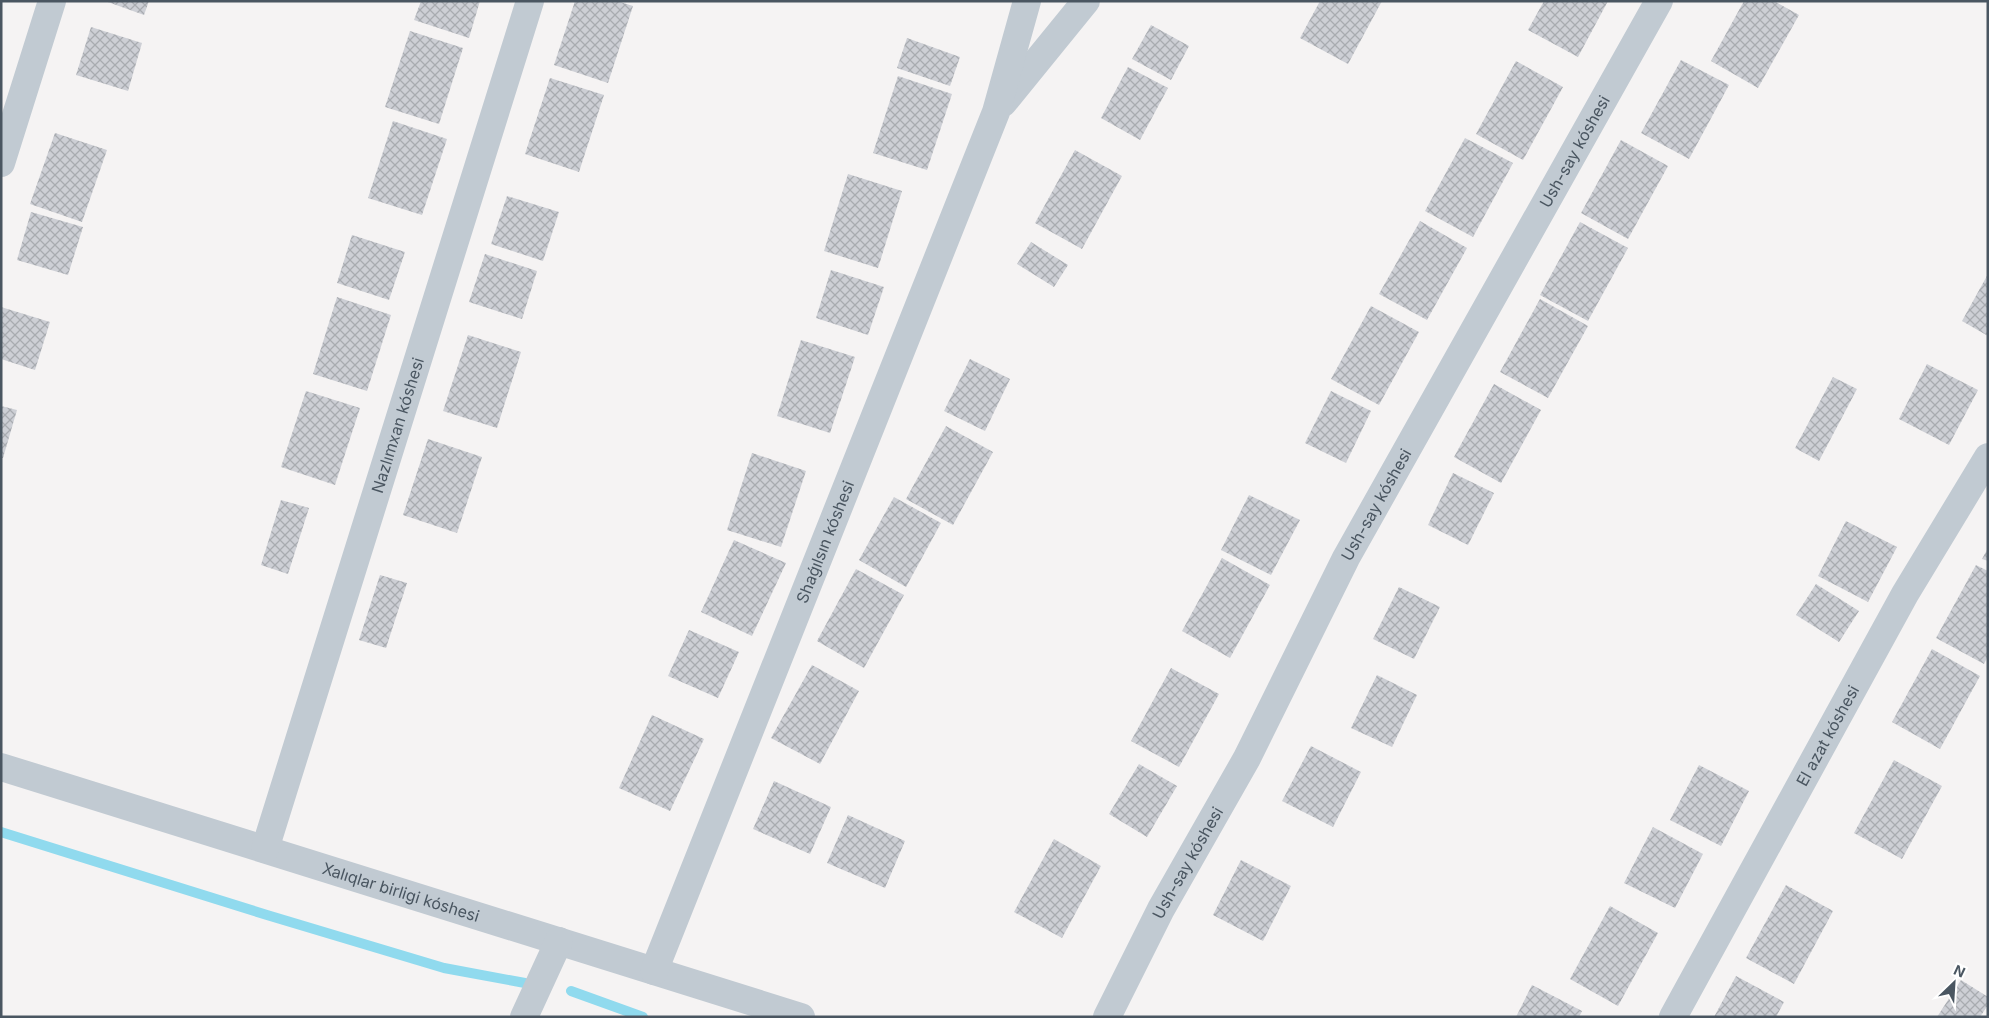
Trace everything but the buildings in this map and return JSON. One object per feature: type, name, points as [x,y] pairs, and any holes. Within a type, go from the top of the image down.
[{"type":"street","points":[[1,163],[52,1]]},
{"type":"street","name":"Nazlımxan kóshesi","points":[[265,849],[530,1]]},
{"type":"street","name":"Shaǵılsın kóshesi","points":[[654,971],[996,112],[1027,1]]},
{"type":"street","name":"Shaǵılsın kóshesi","points":[[996,112],[1086,1]]},
{"type":"street","name":"Ush-say kóshesi","points":[[1107,1017],[1161,909],[1247,758],[1346,558],[1659,1]]},
{"type":"street","name":"El azat kóshesi","points":[[1673,1017],[1905,594],[1988,457]]},
{"type":"street","name":"Xalıqlar birligi kóshesi","points":[[1,767],[802,1017]]},
{"type":"street","points":[[524,1017],[559,941]]},
{"type":"waterway","points":[[1,832],[444,968],[525,983]]},
{"type":"waterway","points":[[571,991],[643,1017]]}]
